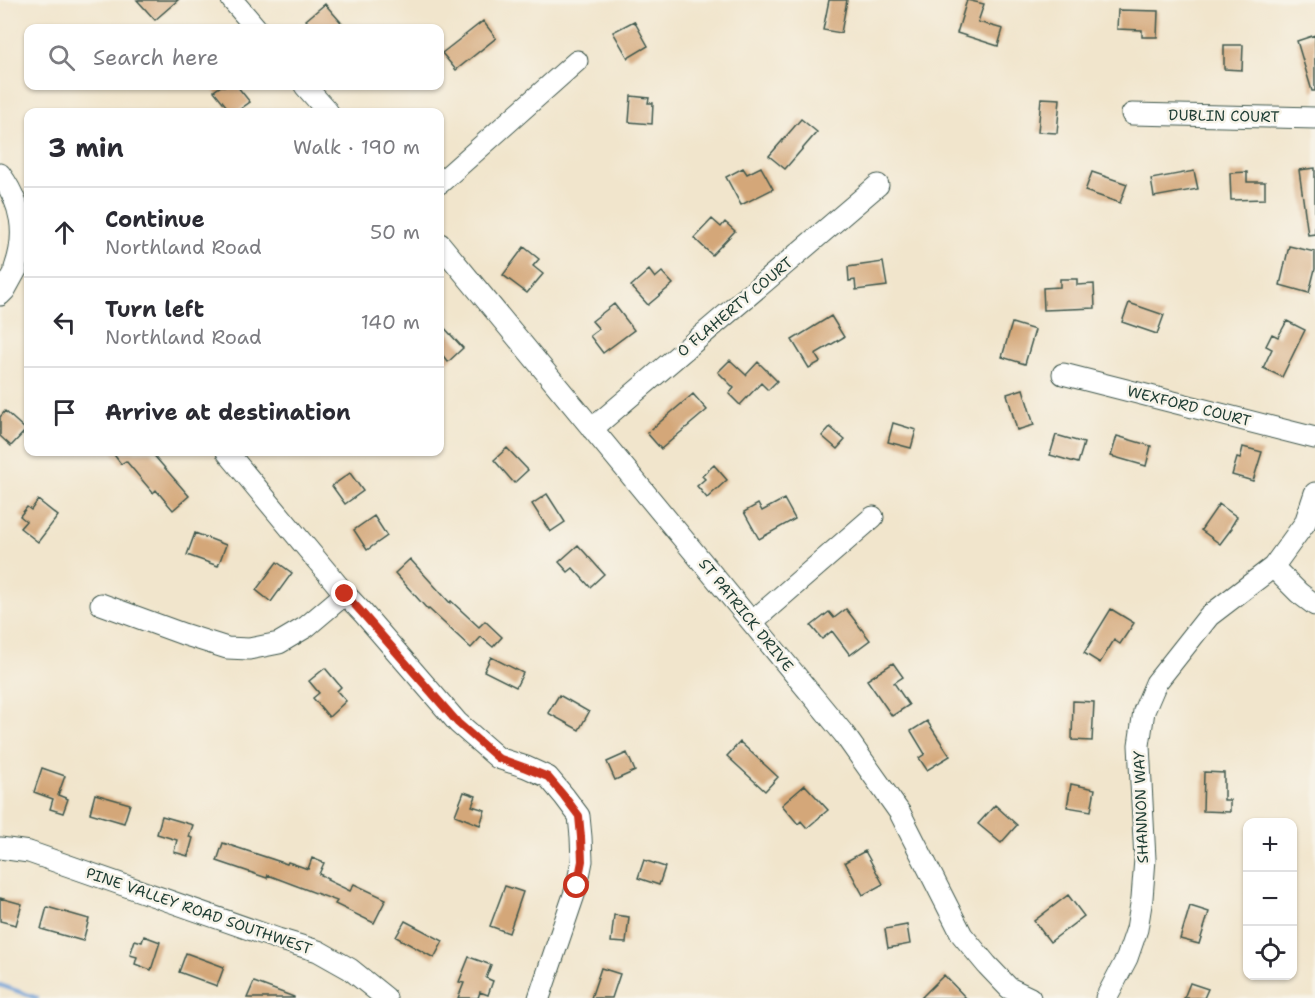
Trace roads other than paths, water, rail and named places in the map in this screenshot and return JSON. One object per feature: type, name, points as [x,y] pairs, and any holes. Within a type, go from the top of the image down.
[{"type":"street","points":[[232,0],[253,24]]},
{"type":"street","points":[[444,179],[577,61]]},
{"type":"street","points":[[309,90],[324,108]]},
{"type":"street","name":"DUBLIN COURT","points":[[1132,114],[1315,118]]},
{"type":"street","points":[[0,174],[17,203],[22,224],[20,253],[15,268],[22,265]]},
{"type":"street","name":"O FLAHERTY COURT","points":[[592,429],[878,186]]},
{"type":"street","name":"ST PATRICK DRIVE","points":[[444,249],[844,734],[900,813],[962,935],[1009,988],[1030,998]]},
{"type":"street","points":[[0,295],[22,265]]},
{"type":"street","name":"WEXFORD COURT","points":[[1063,374],[1315,438]]},
{"type":"street","points":[[230,456],[345,594],[458,723],[498,758],[548,777],[579,816],[582,861],[577,886],[539,998]]},
{"type":"street","name":"SHANNON WAY","points":[[1106,998],[1127,958],[1137,929],[1142,898],[1145,859],[1138,745],[1144,711],[1156,683],[1209,616],[1273,567],[1305,523],[1315,493]]},
{"type":"street","points":[[752,622],[873,517]]},
{"type":"street","points":[[1273,567],[1299,593],[1315,605]]},
{"type":"street","points":[[101,604],[227,648],[249,649],[279,643],[306,627],[345,594]]},
{"type":"street","name":"PINE VALLEY ROAD SOUTHWEST","points":[[0,848],[29,852],[318,951],[350,969],[386,998]]},
{"type":"waterway","points":[[0,985],[37,998]]}]
